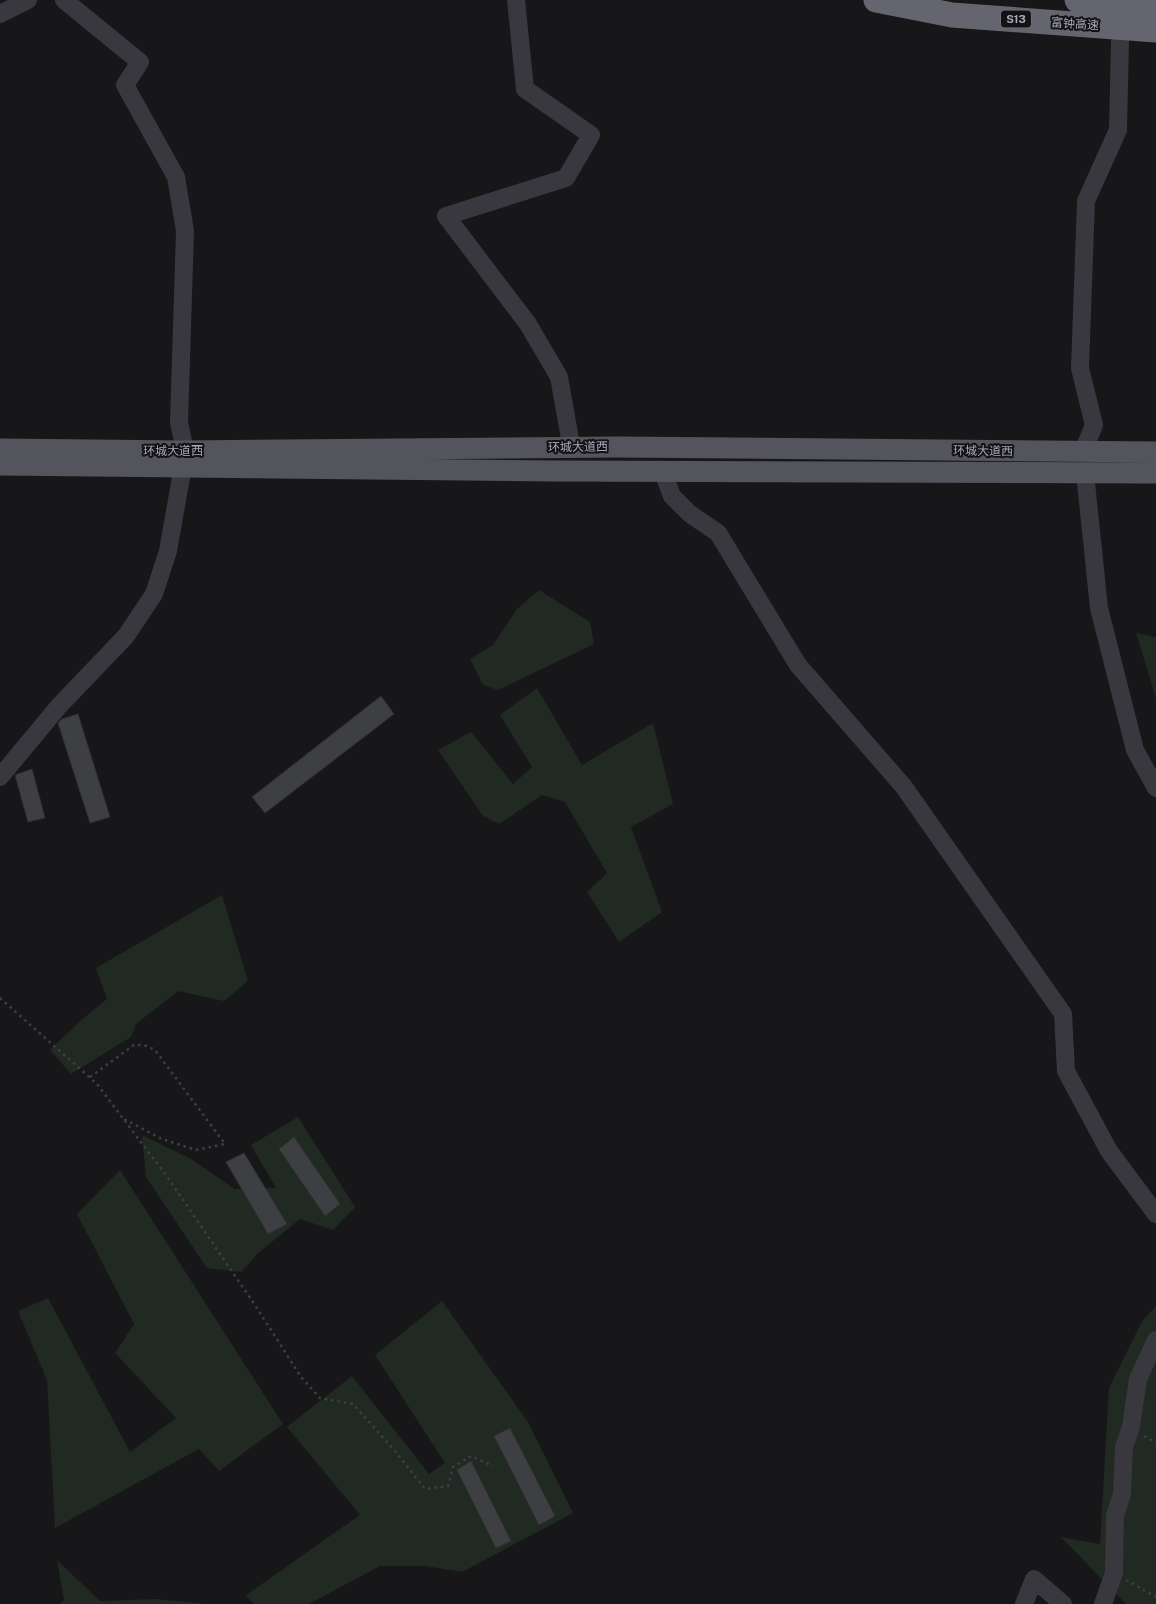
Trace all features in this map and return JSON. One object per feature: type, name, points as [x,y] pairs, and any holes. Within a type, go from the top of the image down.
[{"type":"highway","name":"富钟高速","points":[[876,0],[952,15],[1156,30]]},
{"type":"highway","name":"富钟高速","points":[[1077,0],[1156,6]]},
{"type":"main road","name":"环城大道西","points":[[0,465],[575,447],[1156,452]]},
{"type":"main road","name":"环城大道西","points":[[0,450],[184,459],[663,472],[1156,473]]},
{"type":"street","points":[[0,14],[28,0]]},
{"type":"street","points":[[0,777],[59,706],[126,636],[154,594],[168,551],[184,459],[179,422],[185,231],[176,177],[125,85],[140,62],[64,0]]},
{"type":"street","points":[[516,0],[525,89],[591,135],[566,178],[446,216],[528,324],[559,377],[570,439],[575,447]]},
{"type":"street","points":[[1083,452],[1094,425],[1080,368],[1086,201],[1118,130],[1120,41]]},
{"type":"street","points":[[663,472],[672,496],[690,514],[718,533],[798,664],[904,787],[1063,1014],[1066,1072],[1109,1151],[1156,1214]]},
{"type":"street","points":[[1086,474],[1099,608],[1134,750],[1156,788]]},
{"type":"street","points":[[1103,1604],[1114,1573],[1114,1516],[1122,1494],[1124,1447],[1130,1427],[1138,1379],[1156,1340]]},
{"type":"street","points":[[1024,1604],[1034,1579],[1063,1604]]},
{"type":"path","points":[[0,998],[90,1077],[123,1118],[168,1178],[250,1297],[300,1377],[320,1398],[353,1404],[395,1451],[425,1489],[448,1486],[453,1466],[471,1456],[493,1466]]},
{"type":"path","points":[[90,1077],[134,1045],[144,1045],[156,1050],[226,1144],[196,1150],[162,1139],[123,1118]]},
{"type":"path","points":[[1114,1573],[1156,1597]]},
{"type":"shaded area","points":[[539,590],[590,622],[594,644],[498,690],[483,685],[470,659],[493,645],[517,609]]},
{"type":"shaded area","points":[[1136,633],[1156,637],[1156,698]]},
{"type":"shaded area","points":[[537,688],[582,765],[653,723],[673,804],[631,827],[662,912],[619,942],[587,892],[607,873],[565,802],[542,795],[499,824],[483,816],[438,750],[471,732],[513,784],[532,767],[500,715]]},
{"type":"shaded area","points":[[222,895],[248,981],[224,1001],[178,991],[136,1024],[131,1037],[71,1074],[50,1050],[80,1021],[107,999],[96,968]]},
{"type":"shaded area","points":[[298,1117],[355,1207],[333,1230],[300,1219],[257,1254],[241,1272],[207,1268],[146,1177],[142,1135],[191,1159],[235,1189],[276,1188],[251,1145]]},
{"type":"shaded area","points":[[120,1170],[283,1424],[219,1471],[199,1449],[55,1528],[47,1380],[18,1311],[48,1298],[130,1452],[176,1418],[115,1353],[134,1324],[77,1214]]},
{"type":"shaded area","points":[[442,1301],[528,1422],[573,1513],[462,1572],[425,1566],[380,1566],[309,1604],[254,1604],[246,1595],[360,1515],[287,1427],[352,1376],[429,1474],[445,1463],[375,1355]]},
{"type":"shaded area","points":[[1156,1306],[1156,1604],[1126,1604],[1061,1537],[1100,1544],[1109,1388],[1142,1321]]},
{"type":"shaded area","points":[[57,1560],[100,1601],[156,1599],[207,1604],[60,1604],[64,1600]]},
{"type":"building","points":[[381,696],[394,714],[265,813],[252,797]]},
{"type":"building","points":[[78,714],[110,817],[90,823],[58,723],[62,719]]},
{"type":"building","points":[[32,769],[45,818],[28,822],[15,775]]},
{"type":"building","points":[[294,1137],[340,1204],[325,1216],[279,1149]]},
{"type":"building","points":[[244,1153],[287,1224],[268,1234],[226,1162]]},
{"type":"building","points":[[510,1428],[555,1516],[539,1525],[494,1436]]},
{"type":"building","points":[[471,1461],[511,1541],[496,1548],[457,1470]]}]
